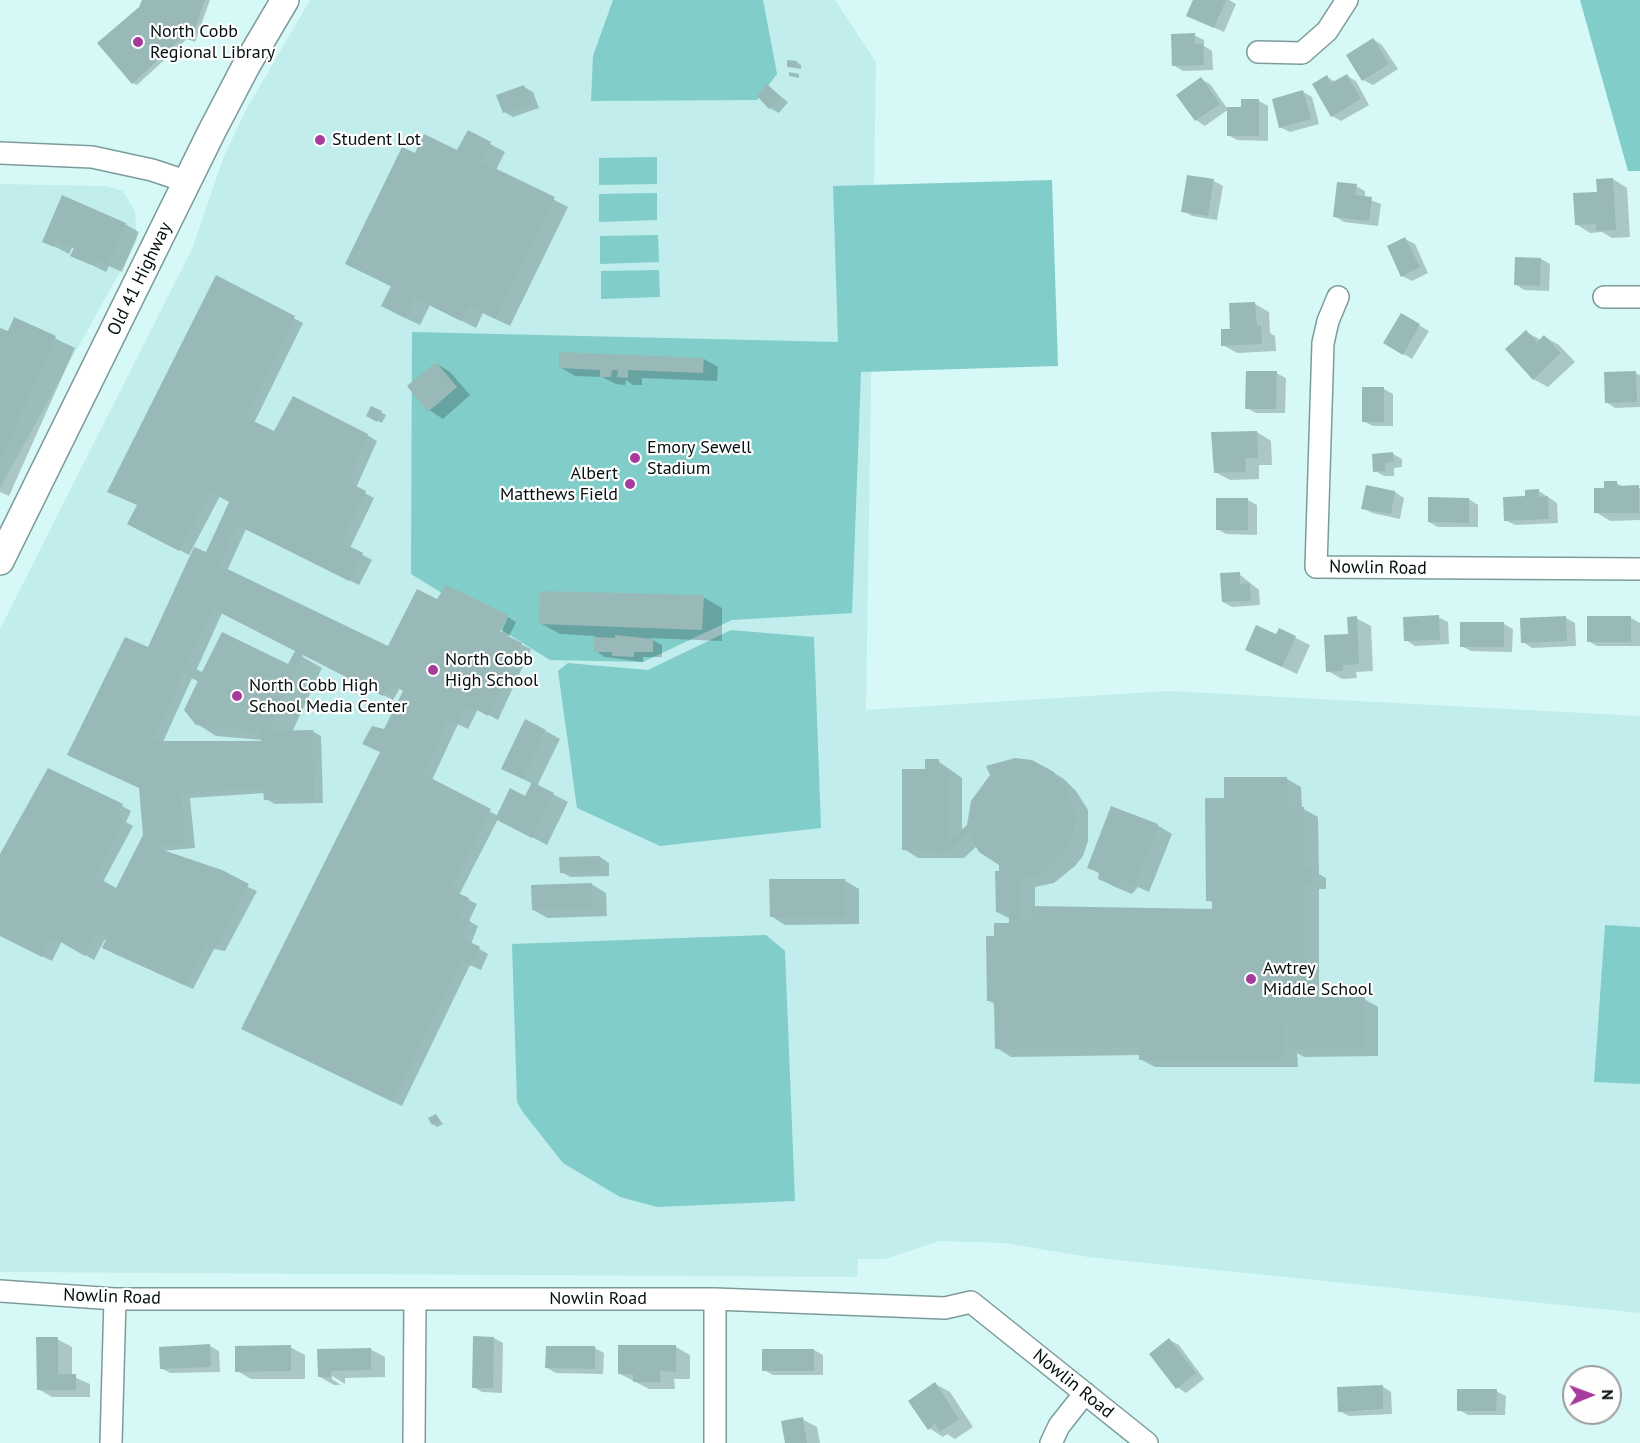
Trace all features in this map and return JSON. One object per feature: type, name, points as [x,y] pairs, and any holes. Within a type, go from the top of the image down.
[{"type":"main road","name":"Old 41 Highway","points":[[0,561],[246,66],[285,0]]},
{"type":"street","points":[[1258,52],[1302,53],[1327,31],[1347,0]]},
{"type":"street","points":[[0,153],[92,157],[152,170],[188,182]]},
{"type":"street","name":"Nowlin Road","points":[[1338,297],[1328,321],[1323,343],[1316,567],[1640,569]]},
{"type":"street","points":[[1604,297],[1640,297]]},
{"type":"street","name":"Nowlin Road","points":[[0,1291],[115,1299],[715,1299],[945,1308],[971,1302],[1147,1443]]},
{"type":"street","points":[[111,1443],[115,1299]]},
{"type":"street","points":[[414,1443],[415,1299]]},
{"type":"street","points":[[715,1299],[715,1443]]},
{"type":"street","points":[[1051,1443],[1059,1426],[1085,1393]]},
{"type":"shaded area","name":"North Cobb High School","points":[[310,0],[835,0],[876,62],[866,710],[1169,691],[1640,716],[1640,1313],[1088,1257],[1004,1243],[939,1241],[885,1259],[858,1259],[857,1277],[0,1272],[0,629],[192,249],[224,156],[246,110]]},
{"type":"shaded area","points":[[613,0],[763,0],[777,74],[757,100],[591,101],[593,56]]},
{"type":"shaded area","points":[[1580,0],[1640,0],[1640,171],[1628,171]]},
{"type":"shaded area","points":[[657,157],[657,184],[599,185],[599,158]]},
{"type":"shaded area","name":"Emory Sewell Stadium","points":[[1052,180],[1058,366],[861,372],[852,613],[732,620],[643,662],[550,660],[411,574],[412,332],[838,342],[833,186]]},
{"type":"shaded area","points":[[0,184],[106,186],[123,191],[135,211],[137,241],[0,488]]},
{"type":"shaded area","points":[[657,193],[657,220],[599,222],[599,194]]},
{"type":"shaded area","points":[[658,235],[659,262],[600,264],[600,236]]},
{"type":"shaded area","points":[[659,270],[660,297],[601,299],[601,271]]},
{"type":"shaded area","points":[[731,630],[814,637],[821,828],[660,846],[577,808],[558,671],[568,663],[648,670]]},
{"type":"shaded area","points":[[1605,925],[1640,927],[1640,1084],[1594,1082]]},
{"type":"shaded area","points":[[766,935],[785,951],[795,1201],[657,1207],[620,1197],[563,1163],[517,1102],[512,944]]},
{"type":"building","name":"North Cobb Regional Library","points":[[142,0],[205,0],[191,40],[182,38],[132,84],[97,43],[139,7]]},
{"type":"building","points":[[1193,0],[1226,0],[1214,28],[1186,16]]},
{"type":"building","points":[[1195,33],[1195,44],[1203,44],[1204,65],[1172,66],[1171,34]]},
{"type":"building","points":[[1373,38],[1389,64],[1362,81],[1346,55]]},
{"type":"building","points":[[787,60],[797,61],[797,67],[787,67]]},
{"type":"building","points":[[1347,74],[1361,99],[1331,117],[1312,84],[1327,75],[1331,83]]},
{"type":"building","points":[[1201,77],[1220,104],[1195,121],[1176,95]]},
{"type":"building","points":[[767,84],[780,96],[769,109],[757,96]]},
{"type":"building","points":[[524,85],[531,103],[503,113],[496,95]]},
{"type":"building","points":[[1303,90],[1311,119],[1279,128],[1272,99]]},
{"type":"building","points":[[1241,99],[1259,99],[1259,136],[1227,136],[1227,107],[1241,107]]},
{"type":"building","points":[[468,130],[491,142],[482,162],[555,197],[495,319],[469,306],[461,321],[415,298],[405,318],[381,306],[391,286],[345,264],[402,147],[415,153],[424,134],[457,150]]},
{"type":"building","points":[[1187,175],[1214,179],[1208,216],[1181,212]]},
{"type":"building","points":[[1613,178],[1616,230],[1596,231],[1596,224],[1575,225],[1573,193],[1597,192],[1596,179]]},
{"type":"building","points":[[1337,182],[1357,184],[1355,195],[1372,197],[1369,221],[1333,217]]},
{"type":"building","points":[[62,195],[126,223],[108,265],[94,259],[91,265],[70,256],[74,248],[57,241],[54,247],[42,242]]},
{"type":"building","points":[[1405,237],[1420,267],[1401,277],[1387,246]]},
{"type":"building","points":[[1515,257],[1541,258],[1540,286],[1514,285]]},
{"type":"building","points":[[216,275],[295,316],[245,417],[274,431],[293,396],[368,434],[348,482],[366,491],[341,542],[363,553],[349,581],[237,525],[219,565],[388,646],[417,589],[437,599],[446,585],[508,615],[500,632],[522,643],[488,716],[468,705],[458,725],[448,720],[423,774],[491,809],[451,890],[469,898],[460,916],[470,920],[462,938],[480,947],[471,966],[461,961],[393,1102],[241,1029],[380,752],[362,744],[372,726],[384,729],[403,691],[390,684],[383,696],[303,655],[268,731],[313,730],[314,799],[264,800],[263,788],[181,793],[186,844],[154,847],[222,870],[249,884],[215,947],[205,945],[184,985],[102,948],[107,937],[96,933],[85,956],[52,937],[42,957],[0,936],[0,854],[48,768],[123,804],[117,816],[124,819],[95,876],[116,888],[143,835],[139,788],[67,755],[125,637],[148,647],[194,547],[206,552],[229,502],[211,492],[179,551],[127,524],[137,505],[107,492]],"holes":[[[213,609],[295,651],[288,664],[222,632],[202,672],[187,665]],[[183,674],[198,681],[184,710],[196,725],[260,732],[261,741],[152,741]]]},
{"type":"building","points":[[1255,302],[1257,326],[1261,326],[1262,344],[1221,346],[1221,329],[1230,329],[1229,303]]},
{"type":"building","points":[[1401,313],[1420,324],[1403,355],[1383,343]]},
{"type":"building","points":[[14,317],[56,336],[0,461],[0,328],[8,331]]},
{"type":"building","points":[[1526,330],[1537,342],[1544,335],[1561,353],[1533,380],[1505,349]]},
{"type":"building","points":[[559,352],[704,358],[703,373],[628,370],[628,378],[617,377],[618,370],[612,370],[611,377],[600,377],[600,370],[559,368]]},
{"type":"building","points":[[436,362],[457,387],[428,412],[407,386]]},
{"type":"building","points":[[1246,371],[1277,371],[1276,409],[1245,409]]},
{"type":"building","points":[[1636,371],[1637,402],[1605,403],[1604,372]]},
{"type":"building","points":[[1362,387],[1384,387],[1384,422],[1362,422]]},
{"type":"building","points":[[371,406],[382,411],[377,422],[366,416]]},
{"type":"building","points":[[1257,431],[1258,458],[1245,458],[1246,472],[1214,473],[1211,432]]},
{"type":"building","points":[[1393,452],[1394,462],[1385,463],[1386,471],[1373,472],[1372,454]]},
{"type":"building","points":[[1604,481],[1617,481],[1617,486],[1639,485],[1639,513],[1594,513],[1594,488],[1604,488]]},
{"type":"building","points":[[1366,485],[1395,491],[1391,514],[1361,509]]},
{"type":"building","points":[[1539,489],[1539,497],[1548,496],[1549,519],[1504,521],[1503,497],[1525,496],[1525,490]]},
{"type":"building","points":[[1428,497],[1469,498],[1469,523],[1428,522]]},
{"type":"building","points":[[1216,498],[1248,498],[1248,530],[1216,530]]},
{"type":"building","points":[[1240,572],[1240,584],[1250,583],[1251,601],[1222,602],[1220,573]]},
{"type":"building","points":[[540,591],[704,595],[702,630],[539,624]]},
{"type":"building","points":[[1439,615],[1440,640],[1404,641],[1403,617]]},
{"type":"building","points":[[1357,616],[1359,664],[1343,665],[1343,671],[1326,672],[1324,635],[1348,634],[1347,617]]},
{"type":"building","points":[[1566,616],[1567,641],[1521,643],[1520,618]]},
{"type":"building","points":[[1587,616],[1631,616],[1631,642],[1587,642]]},
{"type":"building","points":[[1460,622],[1504,622],[1504,647],[1460,647]]},
{"type":"building","points":[[1256,625],[1276,634],[1279,628],[1296,636],[1282,667],[1245,650]]},
{"type":"building","points":[[615,635],[653,639],[653,652],[634,652],[634,657],[612,656],[612,652],[594,652],[594,637],[615,638]]},
{"type":"building","points":[[525,719],[546,730],[523,779],[501,769]]},
{"type":"building","name":"Awtrey Middle School","points":[[1015,758],[1032,760],[1054,772],[1070,794],[1075,815],[1074,832],[1065,853],[1039,875],[1021,879],[1020,922],[1031,921],[1031,906],[1212,909],[1212,901],[1206,901],[1205,798],[1224,798],[1224,777],[1287,777],[1288,807],[1304,807],[1305,868],[1312,868],[1312,882],[1305,882],[1305,997],[1365,997],[1364,1049],[1288,1049],[1288,1026],[1283,1026],[1284,1060],[1139,1060],[1139,1047],[995,1049],[994,1001],[987,1001],[986,936],[994,936],[994,923],[1009,923],[1009,912],[996,912],[995,871],[999,871],[999,865],[979,852],[968,833],[949,851],[902,850],[902,769],[925,769],[925,759],[939,759],[939,768],[948,768],[948,842],[967,825],[971,801],[990,775],[986,766]]},
{"type":"building","points":[[532,782],[554,793],[532,838],[495,819],[510,788],[525,796]]},
{"type":"building","points":[[1111,806],[1158,824],[1135,885],[1123,880],[1117,887],[1098,879],[1099,872],[1087,868]]},
{"type":"building","points":[[600,856],[601,871],[560,873],[559,857]]},
{"type":"building","points":[[769,879],[845,879],[845,917],[770,917]]},
{"type":"building","points":[[592,883],[593,908],[532,910],[531,885]]},
{"type":"building","points":[[436,1114],[440,1121],[432,1125],[428,1118]]},
{"type":"building","points":[[473,1336],[494,1337],[493,1388],[472,1388]]},
{"type":"building","points":[[36,1337],[58,1337],[58,1374],[76,1374],[76,1390],[37,1390]]},
{"type":"building","points":[[1169,1338],[1196,1373],[1176,1389],[1149,1354]]},
{"type":"building","points":[[210,1344],[211,1367],[160,1369],[159,1347]]},
{"type":"building","points":[[291,1345],[291,1371],[235,1372],[235,1346]]},
{"type":"building","points":[[618,1345],[676,1345],[676,1372],[660,1371],[661,1382],[633,1382],[633,1374],[618,1374]]},
{"type":"building","points":[[546,1346],[595,1346],[595,1369],[545,1368]]},
{"type":"building","points":[[371,1348],[371,1370],[331,1371],[331,1377],[318,1377],[317,1349]]},
{"type":"building","points":[[762,1349],[814,1349],[814,1371],[762,1371]]},
{"type":"building","points":[[935,1382],[959,1419],[940,1432],[935,1424],[928,1430],[908,1401]]},
{"type":"building","points":[[1383,1385],[1383,1409],[1338,1412],[1337,1387]]},
{"type":"building","points":[[1457,1389],[1497,1389],[1496,1411],[1457,1411]]},
{"type":"building","points":[[803,1417],[807,1443],[785,1443],[781,1421]]},
{"type":"place","name":"North Cobb Regional Library","points":[[138,42]]},
{"type":"place","name":"Student Lot","points":[[320,140]]},
{"type":"place","name":"Emory Sewell Stadium","points":[[635,458]]},
{"type":"place","name":"Albert Matthews Field","points":[[630,484]]},
{"type":"place","name":"North Cobb High School","points":[[433,670]]},
{"type":"place","name":"North Cobb High School Media Center","points":[[237,696]]},
{"type":"place","name":"Awtrey Middle School","points":[[1251,979]]}]
